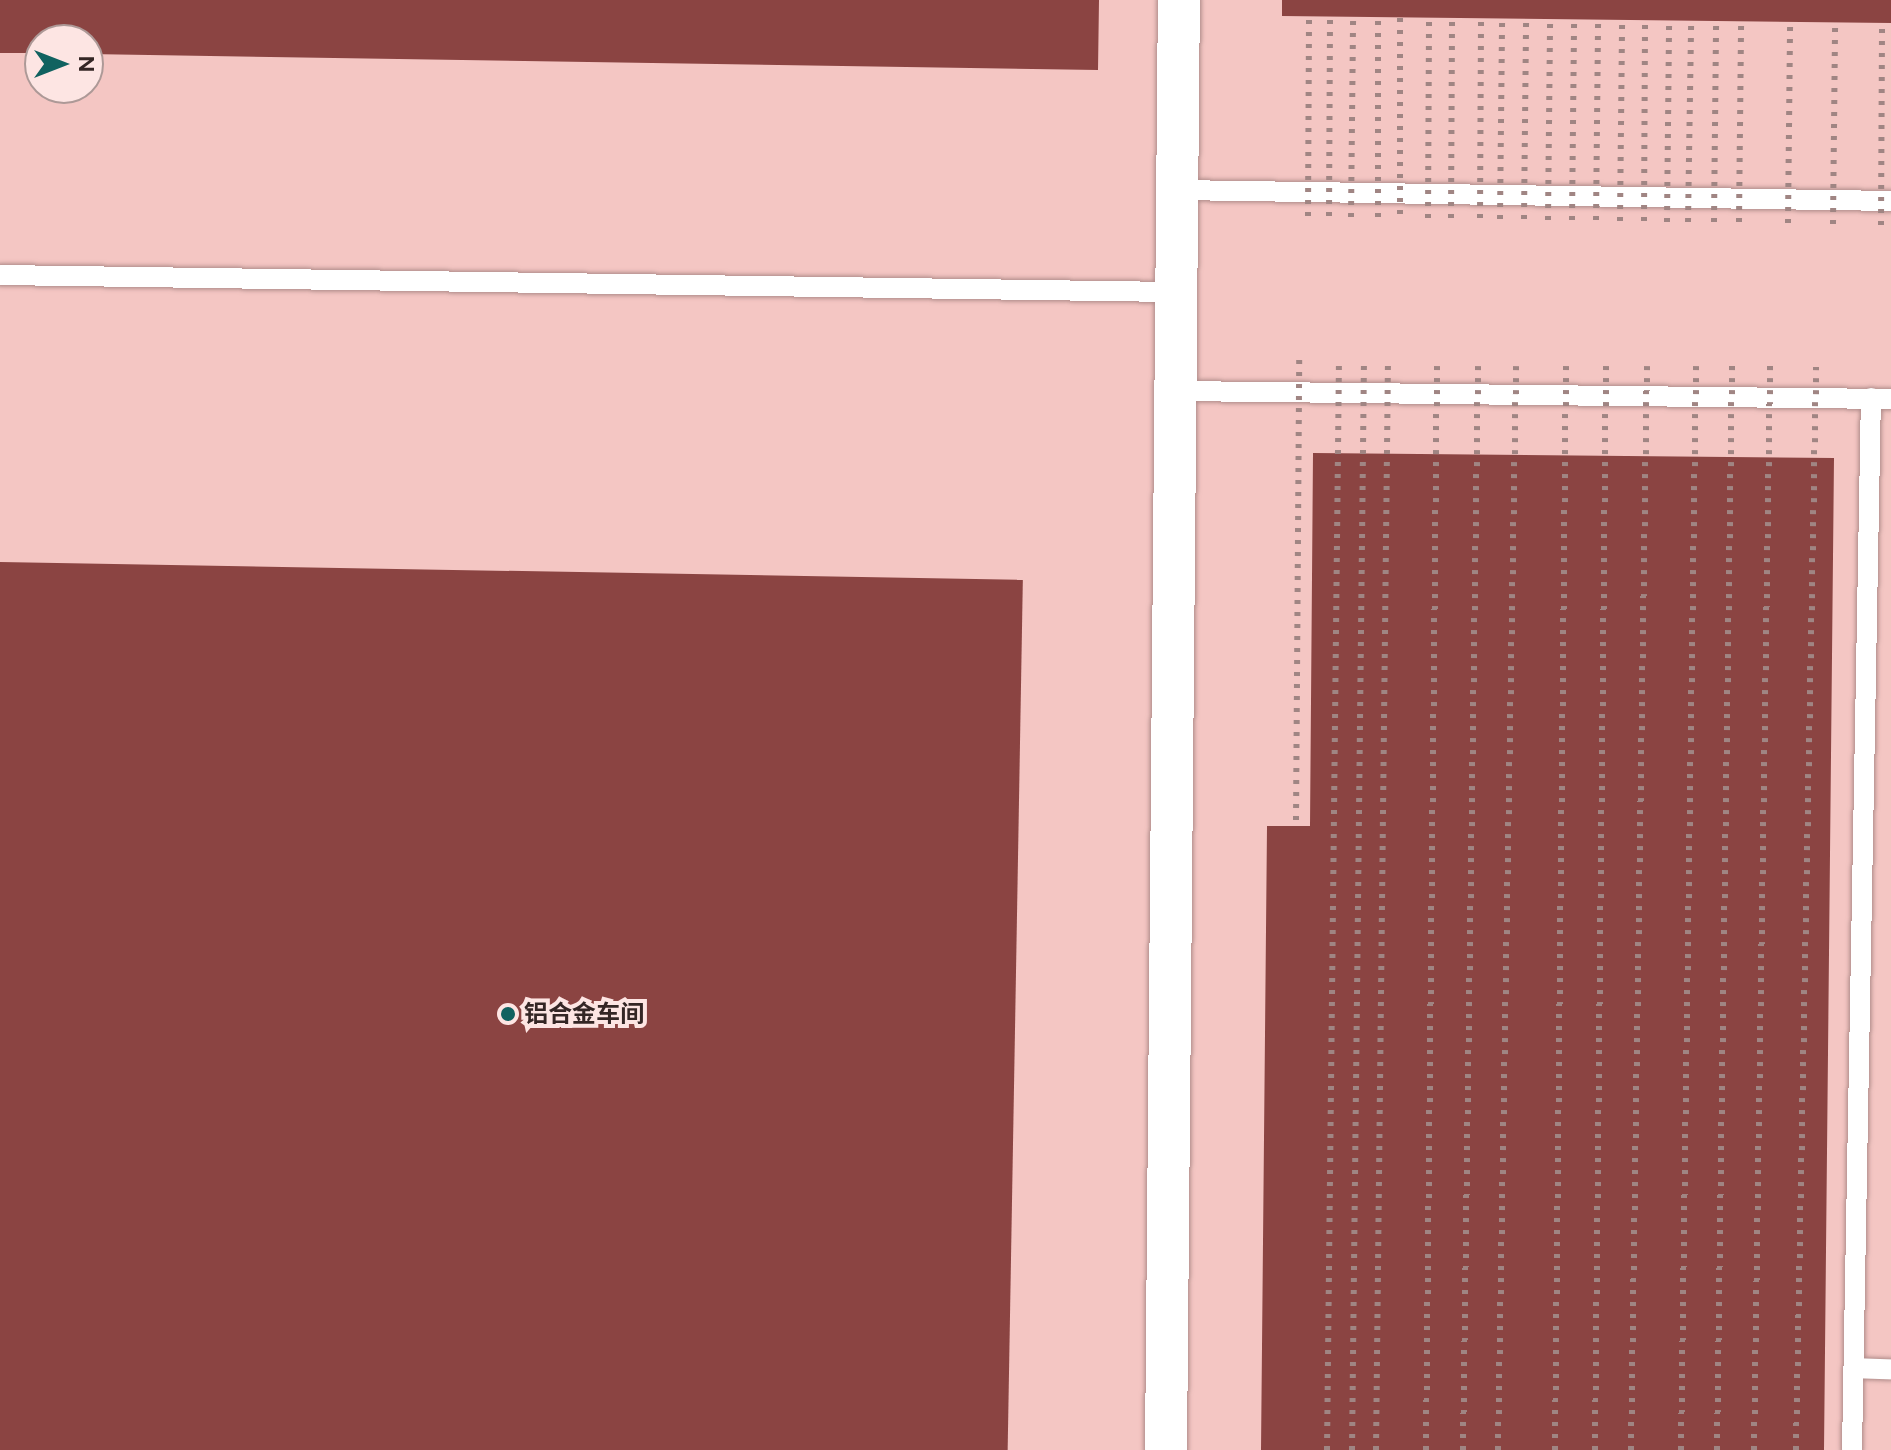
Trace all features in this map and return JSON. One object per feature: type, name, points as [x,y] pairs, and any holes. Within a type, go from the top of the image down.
[{"type":"street","points":[[1166,1450],[1179,0]]},
{"type":"lane","points":[[1177,190],[1891,201]]},
{"type":"lane","points":[[0,275],[1176,292]]},
{"type":"lane","points":[[1175,391],[1881,398],[1852,1450]]},
{"type":"lane","points":[[1854,1368],[1891,1369]]},
{"type":"shaded area","points":[[0,0],[1891,0],[1891,1450],[0,1450]]},
{"type":"building","points":[[0,0],[1099,0],[1098,70],[104,54],[104,24],[24,24],[24,53],[0,53]]},
{"type":"building","points":[[1282,0],[1891,0],[1891,23],[1282,16]]},
{"type":"building","points":[[1313,453],[1834,458],[1824,1450],[1261,1450],[1267,826],[1310,826]]},
{"type":"building","name":"铝合金车间","points":[[0,562],[1023,580],[1008,1450],[0,1450]]},
{"type":"railway","points":[[1308,216],[1309,16]]},
{"type":"railway","points":[[1329,216],[1330,17]]},
{"type":"railway","points":[[1351,217],[1353,17]]},
{"type":"railway","points":[[1378,17],[1378,217]]},
{"type":"railway","points":[[1400,18],[1400,217]]},
{"type":"railway","points":[[1428,218],[1429,18]]},
{"type":"railway","points":[[1451,218],[1452,18]]},
{"type":"railway","points":[[1480,218],[1481,19]]},
{"type":"railway","points":[[1500,219],[1502,19]]},
{"type":"railway","points":[[1524,219],[1526,19]]},
{"type":"railway","points":[[1548,220],[1550,19]]},
{"type":"railway","points":[[1572,220],[1574,20]]},
{"type":"railway","points":[[1596,220],[1598,20]]},
{"type":"railway","points":[[1620,221],[1622,20]]},
{"type":"railway","points":[[1644,221],[1645,20]]},
{"type":"railway","points":[[1667,222],[1669,20]]},
{"type":"railway","points":[[1688,222],[1691,21]]},
{"type":"railway","points":[[1714,222],[1716,21]]},
{"type":"railway","points":[[1739,222],[1741,21]]},
{"type":"railway","points":[[1788,223],[1790,22]]},
{"type":"railway","points":[[1833,224],[1835,23]]},
{"type":"railway","points":[[1881,225],[1882,23]]},
{"type":"railway","points":[[1296,820],[1299,359]]},
{"type":"railway","points":[[1327,1450],[1339,359]]},
{"type":"railway","points":[[1352,1450],[1364,360]]},
{"type":"railway","points":[[1376,1450],[1388,360]]},
{"type":"railway","points":[[1426,1450],[1437,361]]},
{"type":"railway","points":[[1463,1450],[1478,362]]},
{"type":"railway","points":[[1498,1450],[1516,362]]},
{"type":"railway","points":[[1555,1450],[1566,363]]},
{"type":"railway","points":[[1595,1450],[1606,363]]},
{"type":"railway","points":[[1631,1450],[1647,364]]},
{"type":"railway","points":[[1681,1450],[1696,365]]},
{"type":"railway","points":[[1717,1450],[1732,366]]},
{"type":"railway","points":[[1754,1450],[1770,366]]},
{"type":"railway","points":[[1796,1450],[1816,367]]},
{"type":"place","name":"铝合金车间","points":[[508,1014]]}]
